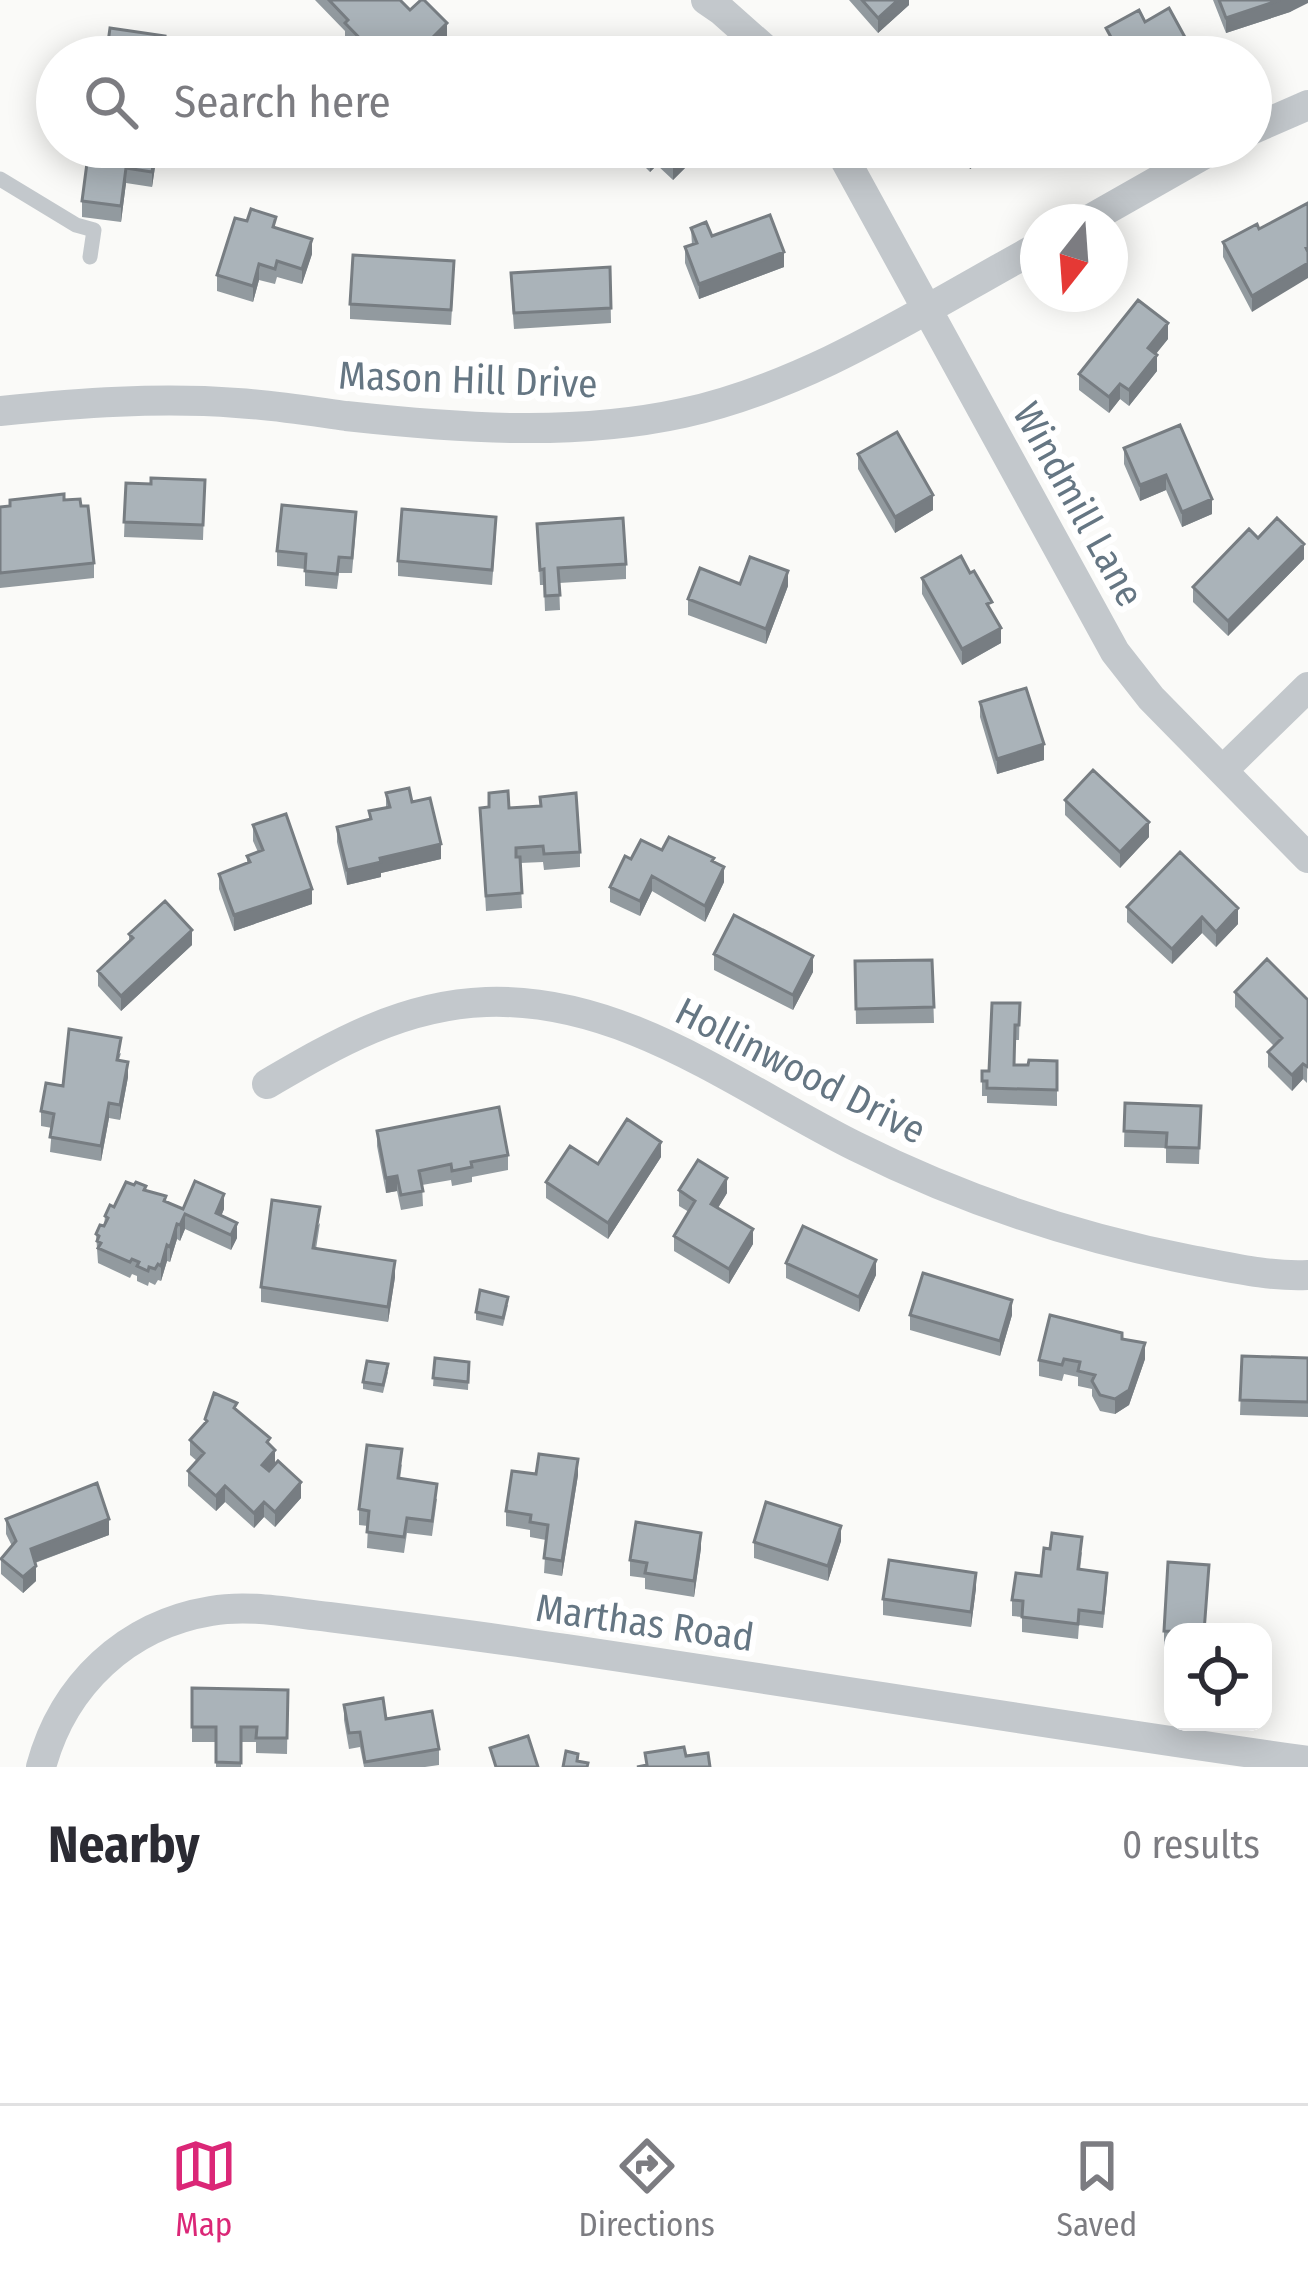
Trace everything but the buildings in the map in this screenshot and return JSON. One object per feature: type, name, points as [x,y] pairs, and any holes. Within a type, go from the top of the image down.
[{"type":"street","points":[[706,0],[750,36]]},
{"type":"street","points":[[1272,121],[1308,105]]},
{"type":"street","name":"Windmill Lane","points":[[850,168],[1115,652],[1150,698],[1308,858]]},
{"type":"street","points":[[1116,204],[1180,168]]},
{"type":"street","name":"Mason Hill Drive","points":[[0,411],[142,399],[239,403],[508,428],[609,425],[684,413],[763,389],[828,362],[1020,257]]},
{"type":"street","points":[[1223,770],[1308,687]]},
{"type":"street","name":"Hollinwood Drive","points":[[267,1084],[333,1045],[413,1012],[486,1002],[565,1008],[645,1033],[855,1146],[992,1204],[1157,1253],[1308,1275]]},
{"type":"street","name":"Marthas Road","points":[[41,1767],[63,1709],[101,1664],[170,1622],[211,1611],[249,1608],[695,1668],[1308,1761]]},
{"type":"lane","points":[[0,179],[76,225],[94,230],[90,257]]}]
